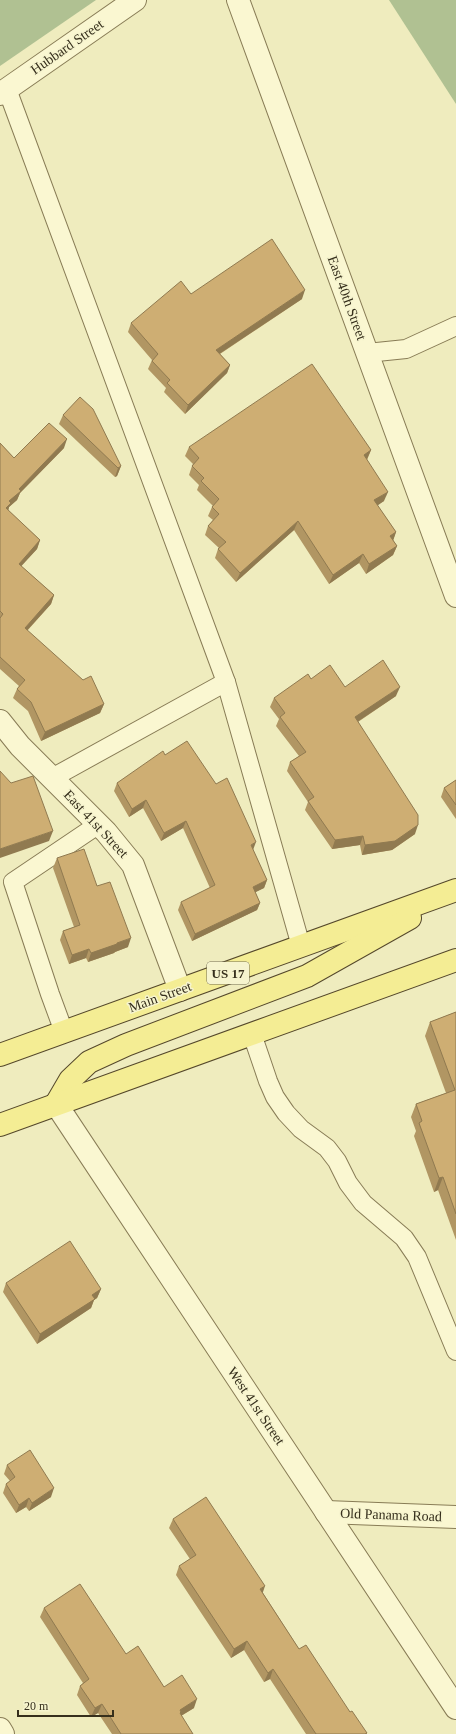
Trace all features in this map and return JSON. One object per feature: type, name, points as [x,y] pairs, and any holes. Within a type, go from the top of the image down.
[{"type":"main road","name":"Main Street","points":[[0,1056],[456,891]]},
{"type":"main road","points":[[56,1104],[70,1080],[88,1062],[126,1045],[308,976],[456,891]]},
{"type":"main road","points":[[0,1125],[456,960]]},
{"type":"street","name":"Hubbard Street","points":[[3,91],[134,0]]},
{"type":"street","name":"East 40th Street","points":[[238,0],[456,596]]},
{"type":"street","name":"East 41st Street","points":[[0,721],[20,746],[99,824],[133,865],[180,990]]},
{"type":"street","name":"West 41st Street","points":[[56,1104],[456,1708]]},
{"type":"street","name":"Old Panama Road","points":[[326,1512],[456,1517]]},
{"type":"street","points":[[0,1729],[3,1734]]},
{"type":"lane","points":[[3,91],[226,682],[301,946]]},
{"type":"lane","points":[[367,353],[406,349],[456,326]]},
{"type":"lane","points":[[52,778],[226,682]]},
{"type":"lane","points":[[64,1032],[13,882],[99,824]]},
{"type":"lane","points":[[252,1034],[268,1082],[275,1097],[286,1113],[301,1129],[327,1148],[337,1161],[348,1183],[363,1203],[404,1238],[417,1257],[456,1352]]},
{"type":"green space","points":[[0,0],[96,0],[0,66]]},
{"type":"green space","points":[[389,0],[456,0],[456,104]]},
{"type":"building","points":[[272,239],[305,290],[216,350],[230,365],[188,405],[167,383],[170,380],[152,361],[158,354],[131,323],[181,281],[191,294]]},
{"type":"building","points":[[312,364],[371,450],[364,455],[388,492],[374,500],[396,532],[390,536],[397,546],[369,564],[363,554],[333,575],[298,521],[240,573],[218,549],[226,542],[208,526],[219,514],[212,507],[219,499],[201,481],[204,478],[192,466],[199,458],[189,447]]},
{"type":"building","points":[[80,397],[93,409],[121,466],[118,468],[63,415]]},
{"type":"building","points":[[49,423],[67,439],[19,489],[21,491],[9,501],[11,503],[6,508],[40,540],[19,564],[54,595],[25,628],[83,680],[91,676],[104,704],[45,732],[31,702],[17,689],[25,680],[0,657],[0,618],[3,614],[0,611],[0,443],[14,458]]},
{"type":"building","points":[[383,660],[400,687],[355,717],[418,815],[418,825],[395,841],[365,845],[363,836],[335,840],[308,801],[314,797],[290,762],[306,752],[280,717],[285,713],[274,698],[308,674],[311,679],[330,665],[345,687]]},
{"type":"building","points":[[187,741],[216,784],[227,778],[256,842],[251,845],[267,880],[253,887],[260,903],[195,934],[181,902],[215,885],[186,821],[164,833],[146,800],[132,809],[117,783],[163,751],[165,755]]},
{"type":"building","points":[[0,771],[11,783],[33,776],[53,831],[0,849]]},
{"type":"building","points":[[456,780],[456,805],[444,788]]},
{"type":"building","points":[[84,849],[97,886],[110,882],[131,938],[91,953],[89,949],[72,955],[63,931],[80,925],[57,858]]},
{"type":"building","points":[[456,1012],[456,1214],[443,1177],[439,1178],[419,1123],[422,1121],[416,1104],[455,1090],[430,1022]]},
{"type":"building","points":[[70,1241],[101,1289],[92,1295],[95,1299],[40,1334],[6,1283]]},
{"type":"building","points":[[30,1450],[54,1488],[32,1503],[29,1498],[19,1505],[6,1484],[15,1477],[7,1465]]},
{"type":"building","points":[[206,1497],[265,1586],[260,1589],[299,1649],[306,1645],[350,1712],[352,1711],[367,1733],[316,1734],[273,1669],[268,1673],[247,1641],[234,1649],[179,1566],[196,1555],[173,1519]]},
{"type":"building","points":[[80,1584],[126,1654],[138,1646],[164,1687],[182,1675],[197,1699],[180,1710],[180,1713],[193,1734],[121,1734],[102,1704],[95,1708],[80,1686],[89,1679],[44,1608]]}]
